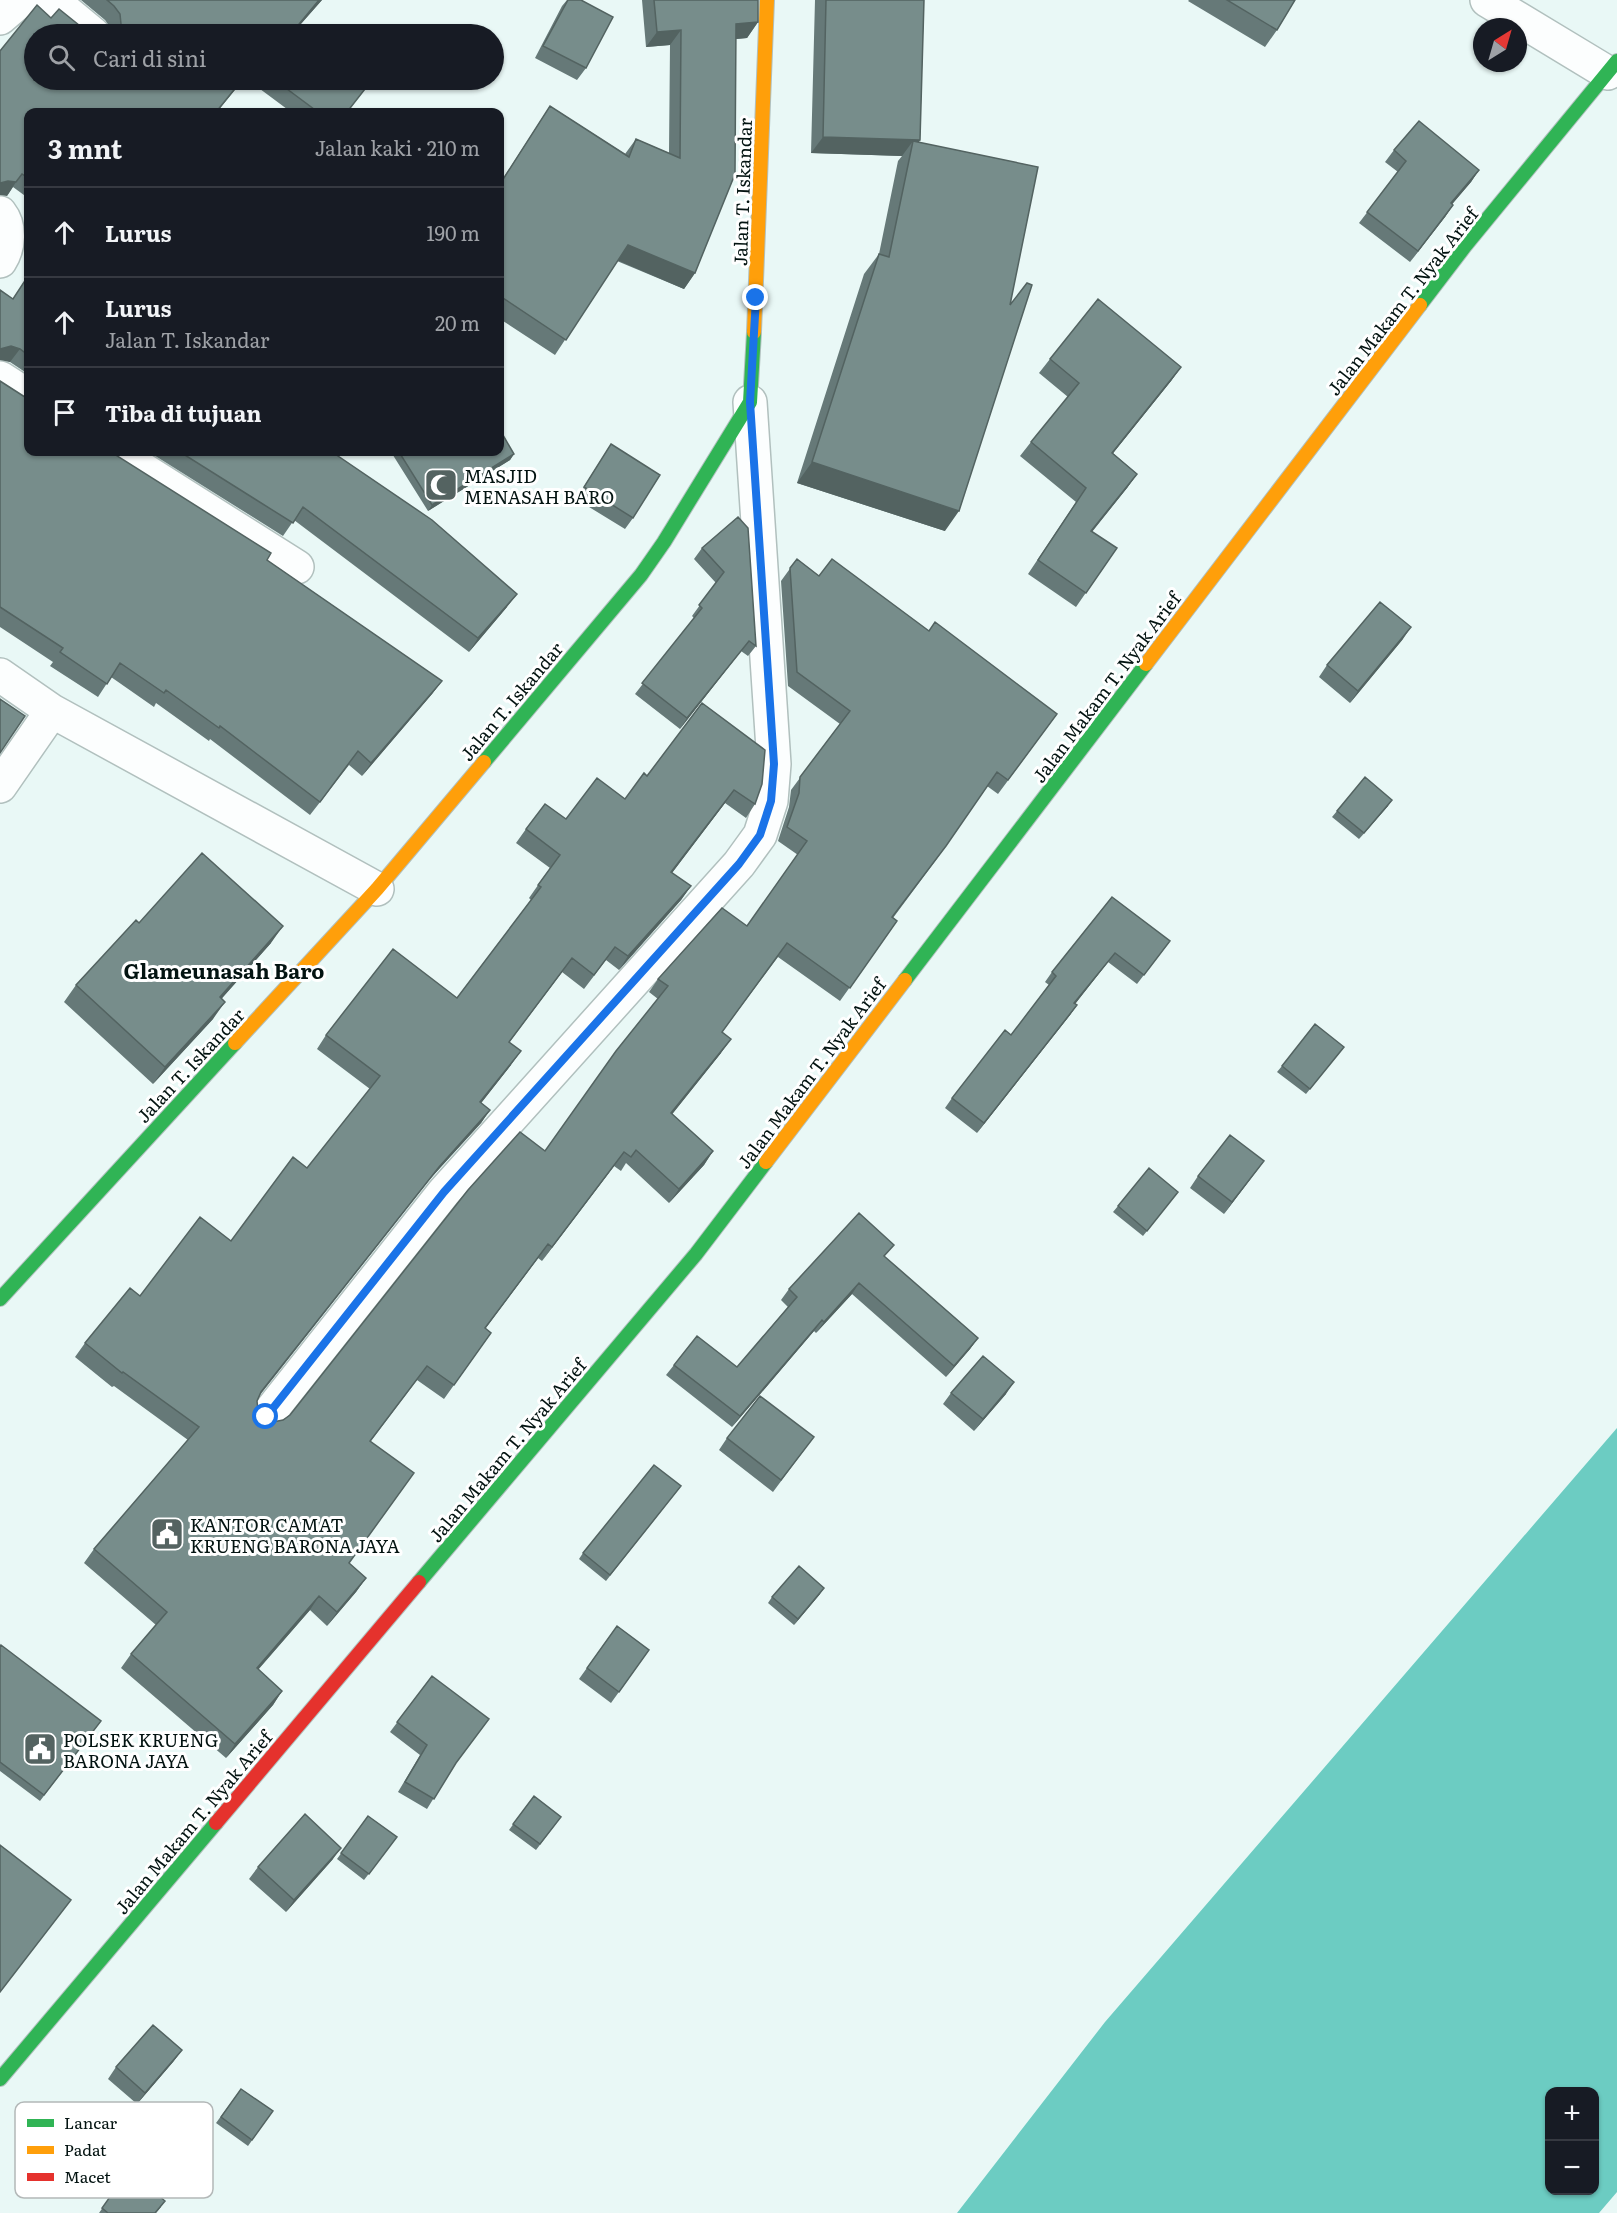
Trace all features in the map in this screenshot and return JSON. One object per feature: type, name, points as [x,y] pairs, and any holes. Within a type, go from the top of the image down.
[{"type":"street","points":[[0,18],[21,0]]},
{"type":"street","points":[[52,0],[81,24]]},
{"type":"street","name":"Jalan T. Iskandar","points":[[0,1299],[377,889],[642,575],[750,402],[767,0]]},
{"type":"street","points":[[1487,0],[1612,67]]},
{"type":"street","name":"Jalan Makam T. Nyak Arief","points":[[0,2079],[696,1254],[1465,246],[1612,67]]},
{"type":"street","points":[[0,213],[8,234],[6,251],[0,261]]},
{"type":"street","points":[[0,378],[24,393]]},
{"type":"street","points":[[266,1417],[444,1192],[739,864],[760,835],[771,801],[774,764],[750,402]]},
{"type":"street","points":[[122,456],[297,567]]},
{"type":"street","points":[[0,675],[52,711],[377,889]]},
{"type":"street","points":[[0,786],[52,711]]},
{"type":"water","points":[[1617,1428],[1617,2192],[1599,2213],[957,2213],[1105,2022]]},
{"type":"building","points":[[107,0],[319,0],[299,24],[121,24],[120,14]]},
{"type":"building","points":[[568,0],[581,0],[613,17],[586,68],[543,46]]},
{"type":"building","points":[[654,0],[758,0],[758,22],[736,24],[735,174],[695,273],[628,245],[566,340],[504,299],[504,178],[550,106],[629,157],[636,139],[680,158],[681,30],[657,32]]},
{"type":"building","points":[[826,0],[924,0],[920,140],[823,137]]},
{"type":"building","points":[[1227,0],[1295,0],[1277,30]]},
{"type":"building","points":[[37,5],[51,18],[59,9],[78,24],[24,24],[24,90],[234,90],[219,108],[24,108],[24,175],[22,174],[16,182],[0,183],[0,51]]},
{"type":"building","points":[[288,90],[364,90],[350,108],[313,108]]},
{"type":"building","points":[[1419,121],[1479,170],[1451,203],[1453,205],[1418,251],[1367,212],[1406,161],[1394,150]]},
{"type":"building","points":[[913,141],[1038,167],[1010,305],[1027,283],[1032,285],[959,511],[812,462],[879,254],[889,257]]},
{"type":"building","points":[[24,282],[24,352],[11,346],[0,349],[0,290],[13,299]]},
{"type":"building","points":[[1098,299],[1181,367],[1112,453],[1137,474],[1091,531],[1117,548],[1086,593],[1038,560],[1086,488],[1031,442],[1079,383],[1050,359]]},
{"type":"building","points":[[0,381],[24,396],[24,456],[117,456],[271,553],[267,560],[442,681],[371,763],[358,751],[320,802],[220,726],[219,728],[166,690],[164,693],[120,663],[107,684],[60,652],[63,648],[0,607]]},
{"type":"building","name":"MASJID MENASAH BARO","points":[[504,437],[514,454],[432,505],[401,456],[504,456]]},
{"type":"building","points":[[611,444],[660,475],[633,518],[584,487]]},
{"type":"building","points":[[186,456],[338,456],[432,520],[517,594],[478,638],[303,507],[293,523]]},
{"type":"building","points":[[738,517],[748,528],[756,646],[749,641],[687,718],[642,683],[702,608],[699,605],[724,572],[702,548]]},
{"type":"building","points":[[797,559],[819,576],[832,559],[929,631],[935,622],[1057,714],[1008,780],[997,772],[946,846],[892,917],[897,921],[850,988],[787,943],[722,1032],[731,1039],[671,1113],[713,1151],[679,1189],[636,1150],[631,1157],[624,1152],[552,1247],[548,1244],[485,1328],[491,1333],[454,1385],[427,1366],[370,1441],[414,1473],[349,1563],[366,1578],[337,1612],[319,1596],[257,1668],[282,1691],[235,1744],[131,1654],[167,1612],[94,1549],[199,1427],[122,1373],[85,1343],[130,1288],[140,1296],[200,1217],[231,1241],[293,1157],[307,1168],[380,1076],[326,1035],[393,949],[457,998],[541,887],[538,885],[560,855],[526,829],[545,804],[566,819],[597,778],[625,799],[644,773],[647,776],[702,703],[765,750],[762,784],[755,804],[734,790],[671,872],[691,886],[628,956],[615,947],[594,975],[572,958],[509,1042],[521,1051],[480,1102],[490,1110],[439,1167],[261,1392],[257,1401],[258,1410],[264,1418],[273,1422],[283,1420],[290,1415],[468,1190],[520,1132],[545,1151],[616,1051],[668,986],[658,979],[722,908],[747,926],[807,841],[787,827],[799,793],[800,777],[850,711],[797,672],[790,568]]},
{"type":"building","points":[[1380,602],[1411,627],[1358,691],[1327,665]]},
{"type":"building","points":[[0,699],[25,716],[0,753]]},
{"type":"building","points":[[1365,777],[1392,800],[1364,833],[1337,811]]},
{"type":"building","points":[[202,853],[283,926],[220,997],[225,1002],[165,1067],[76,985],[136,920],[139,923]]},
{"type":"building","points":[[1112,897],[1170,941],[1144,975],[1115,953],[1074,1003],[1077,1005],[984,1123],[952,1098],[1005,1030],[1011,1035],[1056,976],[1052,972]]},
{"type":"building","points":[[1315,1024],[1344,1047],[1310,1089],[1282,1066]]},
{"type":"building","points":[[1230,1135],[1264,1161],[1232,1202],[1198,1176]]},
{"type":"building","points":[[1149,1168],[1178,1192],[1147,1231],[1118,1206]]},
{"type":"building","points":[[859,1213],[894,1245],[884,1256],[978,1338],[954,1366],[859,1283],[824,1322],[822,1320],[740,1416],[674,1365],[697,1336],[737,1367],[797,1297],[789,1289]]},
{"type":"building","points":[[983,1356],[1014,1382],[983,1419],[951,1393]]},
{"type":"building","points":[[760,1396],[814,1437],[781,1480],[727,1438]]},
{"type":"building","points":[[654,1465],[681,1486],[610,1575],[583,1553]]},
{"type":"building","points":[[799,1566],[824,1588],[798,1619],[772,1597]]},
{"type":"building","points":[[617,1626],[649,1650],[619,1692],[587,1668]]},
{"type":"building","name":"POLSEK KRUENG BARONA JAYA","points":[[1,1645],[101,1721],[44,1795],[0,1762]]},
{"type":"building","points":[[432,1676],[489,1719],[456,1763],[434,1799],[405,1782],[427,1745],[397,1722]]},
{"type":"building","points":[[534,1796],[561,1817],[540,1844],[513,1824]]},
{"type":"building","points":[[305,1814],[341,1848],[294,1900],[258,1867]]},
{"type":"building","points":[[368,1816],[397,1837],[369,1874],[341,1853]]},
{"type":"building","points":[[0,1845],[71,1900],[0,1992]]},
{"type":"building","points":[[153,2025],[182,2050],[145,2093],[116,2067]]},
{"type":"building","points":[[241,2089],[273,2111],[252,2140],[221,2117]]},
{"type":"building","points":[[109,2198],[162,2198],[165,2201],[155,2213],[108,2213],[102,2208]]},
{"type":"traffic: fast","points":[[1420,305],[1465,246],[1617,61]]},
{"type":"traffic: fast","points":[[484,762],[641,575],[664,542],[750,402],[754,332]]},
{"type":"traffic: fast","points":[[905,980],[1146,664]]},
{"type":"traffic: fast","points":[[0,1299],[235,1043]]},
{"type":"traffic: fast","points":[[419,1582],[696,1254],[766,1162]]},
{"type":"traffic: fast","points":[[0,2079],[216,1823]]},
{"type":"traffic: slow","points":[[754,332],[767,0]]},
{"type":"traffic: slow","points":[[1146,664],[1420,305]]},
{"type":"traffic: slow","points":[[235,1043],[377,889],[484,762]]},
{"type":"traffic: slow","points":[[766,1162],[905,980]]},
{"type":"traffic: jam","points":[[216,1823],[419,1582]]},
{"type":"place","name":"MASJID MENASAH BARO","points":[[441,485]]},
{"type":"place","name":"KANTOR CAMAT KRUENG BARONA JAYA","points":[[167,1534]]},
{"type":"place","name":"POLSEK KRUENG BARONA JAYA","points":[[40,1749]]},
{"type":"district","name":"Glameunasah Baro","points":[[224,969]]},
{"type":"route","points":[[266,1417],[444,1192],[739,864],[760,835],[771,801],[774,764],[750,402],[756,298]]}]
